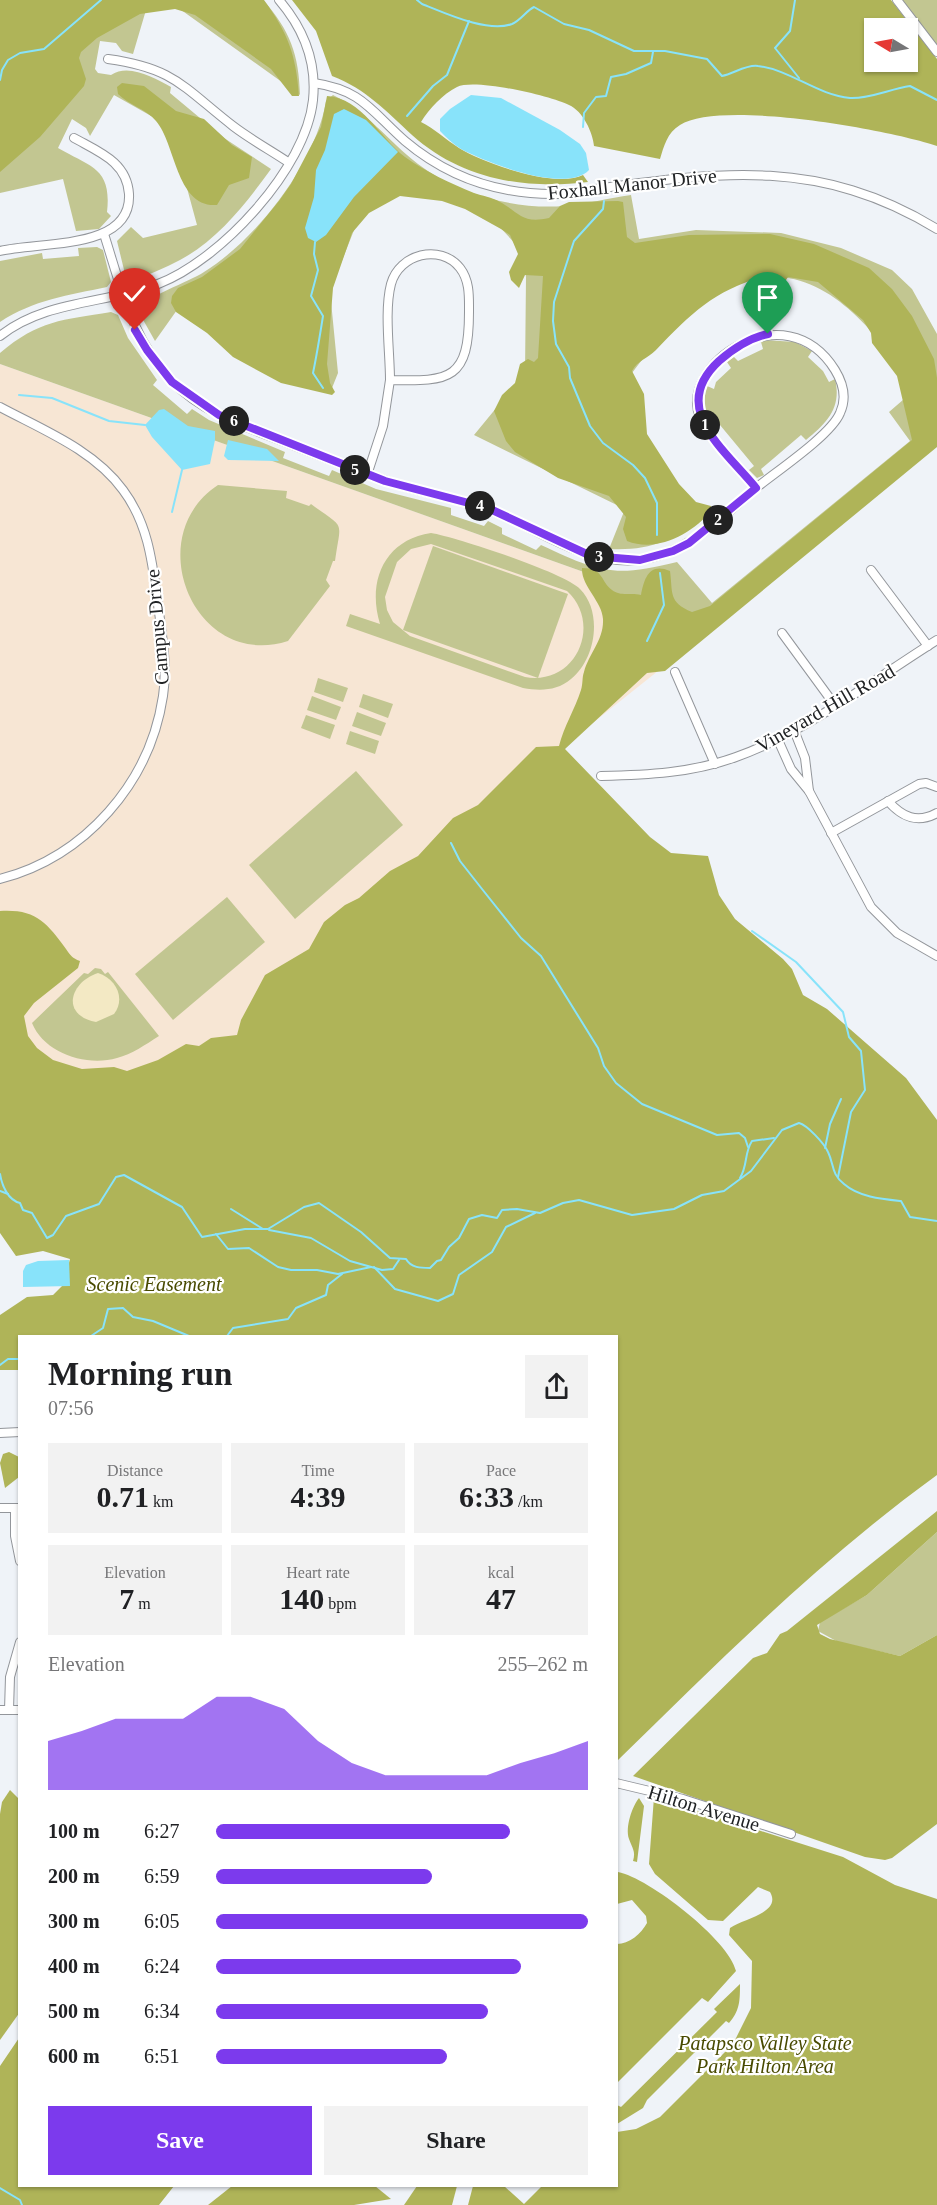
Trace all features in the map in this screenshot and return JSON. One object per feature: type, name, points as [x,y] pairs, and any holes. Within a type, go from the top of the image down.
[{"type":"street","points":[[0,336],[29,317],[47,310],[123,296],[159,284],[208,255],[235,232],[258,207],[288,162],[308,122],[314,83],[307,45],[300,29],[279,0]]},
{"type":"street","points":[[897,0],[937,52]]},
{"type":"street","points":[[108,59],[147,66],[163,72],[189,88],[234,126],[288,162]]},
{"type":"street","name":"Foxhall Manor Drive","points":[[314,83],[350,92],[425,157],[463,178],[484,186],[536,195],[558,194],[697,176],[747,173],[802,179],[861,193],[890,203],[937,229]]},
{"type":"street","points":[[0,250],[104,234],[121,222],[129,198],[124,174],[109,157],[74,138]]},
{"type":"street","points":[[104,234],[128,315],[147,350],[184,393],[219,415],[367,474],[488,508],[591,556],[623,560],[658,556],[689,543],[834,424],[844,403],[844,390],[832,365],[821,351],[797,337],[781,334],[755,336],[741,344],[710,369],[699,389],[697,399],[700,418],[756,488]]},
{"type":"street","points":[[367,474],[383,426],[390,380],[390,298],[395,274],[402,264],[413,257],[432,255],[450,259],[459,267],[468,284],[467,352],[454,371],[438,380],[390,380]]},
{"type":"street","name":"Campus Drive","points":[[0,407],[88,455],[108,471],[135,506],[150,548],[165,664],[163,694],[153,739],[131,784],[94,827],[60,854],[27,871],[0,879]]},
{"type":"street","points":[[871,570],[928,646]]},
{"type":"street","points":[[782,633],[834,704]]},
{"type":"street","name":"Vineyard Hill Road","points":[[601,776],[670,773],[715,764],[778,740],[937,640]]},
{"type":"street","points":[[675,672],[715,764]]},
{"type":"street","points":[[794,730],[805,758],[809,791]]},
{"type":"street","points":[[778,740],[797,780],[809,791],[863,894],[878,915],[909,942],[937,956]]},
{"type":"street","points":[[831,833],[919,784],[926,783],[937,787]]},
{"type":"street","points":[[888,801],[905,817],[922,819],[937,813]]},
{"type":"street","points":[[0,1433],[18,1432]]},
{"type":"street","points":[[0,1508],[17,1508],[15,1536],[18,1550]]},
{"type":"street","points":[[4,1710],[18,1649]]},
{"type":"street","name":"Hilton Avenue","points":[[618,1783],[683,1799],[791,1834]]},
{"type":"shaded area","points":[[0,364],[595,576],[658,671],[560,749],[308,1165],[0,1111]]},
{"type":"green space","points":[[0,0],[264,0],[285,34],[296,68],[299,96],[292,96],[271,69],[195,15],[175,9],[140,14],[97,38],[81,52],[79,58],[86,79],[84,86],[40,137],[0,172]]},
{"type":"green space","points":[[64,0],[263,0],[280,22],[295,55],[300,95],[177,7],[146,10],[133,54],[122,51],[116,43],[100,41],[95,69],[98,73],[111,75],[133,71],[171,87],[170,93],[224,138],[271,169],[242,207],[207,242],[180,260],[133,281],[126,278],[117,241],[131,227],[143,238],[197,225],[175,144],[160,121],[114,95],[90,136],[86,128],[72,119],[58,148],[89,165],[102,177],[108,197],[107,212],[111,216],[99,229],[76,231],[63,179],[0,193],[0,46]]},
{"type":"green space","points":[[292,0],[891,0],[905,18],[864,18],[864,72],[918,72],[918,35],[937,59],[937,146],[846,125],[767,116],[731,115],[701,118],[680,125],[669,136],[660,159],[594,146],[592,135],[579,112],[560,101],[496,86],[480,85],[457,87],[437,102],[424,117],[421,122],[459,148],[485,161],[538,177],[556,179],[583,175],[588,182],[540,184],[517,182],[494,178],[451,162],[412,135],[365,94],[332,76],[316,31]]},
{"type":"green space","points":[[902,0],[937,0],[937,46],[918,18]]},
{"type":"green space","points":[[122,83],[144,86],[176,111],[204,119],[232,145],[252,157],[249,178],[229,185],[217,205],[203,203],[193,196],[185,186],[163,131],[156,121],[118,94],[117,87]]},
{"type":"green space","points":[[333,95],[356,109],[433,175],[468,192],[487,198],[545,207],[631,195],[639,239],[696,230],[781,233],[841,248],[892,270],[912,289],[937,334],[937,445],[658,671],[595,576],[0,364],[0,353],[39,328],[65,320],[111,312],[118,315],[128,338],[157,380],[153,385],[187,414],[192,409],[209,420],[285,452],[283,458],[329,476],[332,470],[376,489],[451,508],[451,515],[484,526],[488,521],[502,528],[502,534],[536,550],[541,545],[578,561],[607,570],[637,570],[677,562],[712,603],[910,441],[889,412],[918,387],[858,317],[836,299],[812,285],[786,278],[756,278],[723,287],[693,299],[687,304],[632,373],[649,452],[704,516],[682,532],[660,543],[636,548],[609,549],[625,509],[474,435],[525,373],[526,277],[522,251],[482,208],[438,192],[386,195],[358,220],[330,291],[338,373],[330,393],[177,310],[155,341],[137,309],[158,295],[204,272],[224,258],[263,220],[297,174],[320,125],[326,101]]},
{"type":"green space","name":"Scenic Easement","points":[[327,96],[339,98],[360,111],[396,149],[421,168],[474,193],[497,200],[522,216],[533,220],[549,218],[560,206],[569,202],[618,201],[623,202],[627,237],[635,243],[689,235],[770,234],[814,244],[869,268],[892,289],[912,316],[934,359],[937,378],[937,447],[665,671],[647,673],[565,749],[650,837],[671,853],[708,856],[719,895],[735,919],[792,969],[803,995],[827,1009],[906,1078],[937,1120],[937,1475],[894,1507],[812,1576],[732,1649],[618,1760],[618,1335],[18,1335],[18,1370],[0,1370],[0,1315],[27,1297],[53,1295],[63,1285],[70,1259],[43,1251],[16,1256],[0,1233],[0,911],[23,912],[39,919],[72,956],[80,961],[78,968],[34,1003],[24,1016],[28,1036],[37,1048],[53,1060],[82,1069],[114,1067],[127,1071],[158,1060],[186,1044],[199,1046],[211,1038],[237,1035],[241,1020],[265,975],[309,949],[324,922],[345,905],[359,898],[390,871],[418,856],[453,818],[478,805],[536,747],[559,746],[581,690],[586,665],[603,627],[602,612],[585,581],[582,568],[594,570],[615,592],[641,595],[646,578],[652,570],[670,571],[673,596],[679,604],[692,612],[710,606],[912,440],[897,376],[872,343],[871,333],[863,320],[818,282],[788,277],[780,289],[765,276],[747,282],[717,296],[704,305],[632,371],[644,394],[647,434],[679,484],[696,502],[711,506],[712,510],[694,527],[673,539],[650,545],[627,541],[623,529],[626,517],[609,496],[558,478],[515,452],[506,441],[494,411],[502,395],[515,383],[520,364],[528,359],[534,362],[538,358],[543,276],[525,275],[519,288],[511,280],[509,272],[518,254],[510,235],[465,209],[442,201],[400,196],[369,213],[352,233],[333,288],[327,364],[330,383],[335,392],[332,395],[281,383],[233,357],[207,333],[176,312],[171,303],[172,296],[178,288],[202,277],[240,249],[291,184],[321,127]]},
{"type":"green space","points":[[97,247],[103,250],[111,282],[107,287],[38,303],[0,322],[0,261],[42,253],[43,259],[79,256],[78,248]]},
{"type":"green space","points":[[765,340],[795,342],[812,351],[808,357],[823,371],[829,382],[835,379],[837,389],[834,407],[826,421],[806,440],[801,435],[761,469],[764,475],[757,478],[749,470],[754,466],[720,425],[714,428],[707,413],[705,397],[707,386],[714,389],[716,382],[731,368],[727,362],[734,357],[738,361],[763,349],[761,342]]},
{"type":"green space","points":[[218,485],[287,491],[286,498],[309,506],[311,504],[336,522],[338,526],[339,538],[335,561],[333,561],[326,580],[330,586],[288,641],[255,645],[227,637],[204,619],[188,594],[181,565],[183,536],[195,508]]},
{"type":"green space","points":[[431,533],[463,541],[533,565],[580,589],[592,610],[594,635],[591,648],[580,670],[566,683],[554,688],[536,690],[523,688],[346,626],[350,614],[380,624],[376,593],[383,565],[401,544]],"holes":[[[431,544],[567,591],[578,605],[583,620],[583,635],[579,650],[558,672],[543,677],[525,677],[410,636],[393,622],[387,610],[385,597],[397,562],[411,549]]]},
{"type":"green space","points":[[433,546],[568,594],[538,678],[403,630]]},
{"type":"green space","points":[[318,678],[348,688],[343,702],[314,692]]},
{"type":"green space","points":[[363,694],[393,704],[388,718],[359,707]]},
{"type":"green space","points":[[312,696],[341,707],[336,720],[307,710]]},
{"type":"green space","points":[[357,712],[386,723],[381,736],[352,726]]},
{"type":"green space","points":[[306,715],[335,725],[330,739],[301,728]]},
{"type":"green space","points":[[350,731],[379,741],[375,754],[346,744]]},
{"type":"green space","points":[[356,771],[403,825],[295,919],[249,865]]},
{"type":"green space","points":[[227,897],[265,942],[173,1020],[135,974]]},
{"type":"green space","points":[[95,968],[101,969],[105,974],[108,972],[159,1036],[128,1054],[117,1058],[92,1061],[67,1055],[46,1042],[32,1023],[84,973],[88,974]]},
{"type":"green space","points":[[9,1452],[18,1456],[18,1478],[5,1488],[0,1463],[3,1454]]},
{"type":"green space","points":[[937,1511],[937,1532],[867,1595],[817,1625],[820,1634],[830,1639],[900,1656],[937,1635],[937,1824],[892,1858],[885,1860],[865,1857],[633,1776],[753,1658],[767,1653],[780,1634],[787,1631]]},
{"type":"green space","points":[[937,1532],[937,1635],[900,1656],[838,1642],[818,1631],[820,1622],[867,1595]]},
{"type":"green space","points":[[10,1790],[18,1798],[18,2015],[0,2040],[0,1814],[2,1802]]},
{"type":"green space","name":"Patapsco Valley State Park Hilton Area","points":[[654,1797],[843,1857],[895,1885],[937,1899],[937,2205],[468,2205],[473,2187],[505,2187],[524,2204],[541,2187],[618,2187],[618,2132],[636,2129],[660,2117],[733,2044],[751,2008],[752,1961],[729,1935],[730,1928],[766,1910],[771,1905],[770,1892],[758,1887],[723,1921],[708,1920],[655,1874],[649,1864]]},
{"type":"green space","points":[[639,1798],[644,1806],[637,1862],[633,1861],[634,1852],[628,1829],[632,1812]]},
{"type":"green space","points":[[618,1872],[649,1886],[686,1912],[719,1943],[736,1971],[708,2002],[702,1998],[618,2082],[618,1944],[634,1938],[647,1923],[646,1916],[632,1900],[618,1904]]},
{"type":"green space","points":[[740,1984],[739,2005],[729,2023],[726,2021],[647,2100],[643,2108],[618,2123],[618,2106],[621,2107],[717,2012],[714,2009]]},
{"type":"green space","points":[[18,2039],[18,2187],[173,2187],[159,2205],[0,2205],[0,2066]]},
{"type":"green space","points":[[231,2187],[376,2187],[391,2199],[354,2205],[208,2205]]},
{"type":"green space","points":[[416,2187],[457,2187],[452,2205],[404,2205]]},
{"type":"sand","points":[[98,973],[114,984],[119,1002],[114,1014],[96,1022],[77,1013],[73,1006],[73,998],[81,983]]},
{"type":"water","points":[[471,95],[501,98],[560,130],[580,144],[586,153],[589,170],[578,177],[546,178],[489,162],[461,149],[440,131],[440,119]]},
{"type":"water","points":[[344,109],[366,120],[398,152],[354,197],[326,235],[316,242],[308,238],[305,228],[314,197],[316,170],[325,150],[334,114]]},
{"type":"water","points":[[164,409],[188,426],[215,431],[210,464],[182,470],[152,437],[145,425],[159,410]]},
{"type":"water","points":[[228,440],[267,449],[279,461],[228,460],[224,456]]},
{"type":"water","points":[[69,1260],[70,1286],[23,1287],[23,1271],[26,1265],[38,1261]]},
{"type":"waterway","points":[[0,80],[2,70],[8,60],[20,53],[44,49],[101,0]]},
{"type":"waterway","points":[[417,0],[454,17],[491,26],[512,24],[534,7],[564,24],[589,30],[634,51],[665,51],[707,59],[722,76],[749,66],[758,66],[782,72],[838,96],[865,97],[910,86],[937,100]]},
{"type":"waterway","points":[[795,0],[790,31],[775,48],[799,78]]},
{"type":"waterway","points":[[407,116],[433,86],[447,75],[469,21]]},
{"type":"waterway","points":[[583,127],[584,113],[596,97],[606,96],[611,77],[626,74],[651,63],[653,52]]},
{"type":"waterway","points":[[604,201],[603,209],[574,241],[554,302],[553,321],[556,344],[569,367],[570,378],[590,426],[603,443],[633,465],[645,478],[657,503],[657,535]]},
{"type":"waterway","points":[[315,242],[314,254],[318,270],[311,296],[323,316],[313,373],[323,388]]},
{"type":"waterway","points":[[19,395],[52,398],[109,421],[145,425]]},
{"type":"waterway","points":[[172,512],[182,470]]},
{"type":"waterway","points":[[647,641],[664,605],[660,573]]},
{"type":"waterway","points":[[451,843],[460,861],[521,938],[541,956],[598,1048],[604,1066],[616,1083],[642,1104],[717,1135],[739,1133],[745,1138],[748,1147]]},
{"type":"waterway","points":[[752,931],[796,962],[843,1012],[849,1037],[861,1051],[865,1090],[851,1112],[838,1177]]},
{"type":"waterway","points":[[825,1148],[830,1124],[841,1099]]},
{"type":"waterway","points":[[0,1174],[9,1196],[20,1203],[23,1210],[32,1213],[47,1238],[53,1235],[66,1216],[99,1204],[116,1177],[124,1175],[182,1207],[202,1237],[245,1229],[268,1229],[304,1207],[319,1203],[361,1232],[390,1258],[406,1259],[413,1266],[430,1268],[441,1260],[449,1247],[459,1238],[469,1219],[482,1215],[497,1218],[502,1210],[517,1209],[540,1213],[563,1203],[579,1200],[632,1215],[674,1209],[702,1195],[724,1191],[751,1171],[782,1130],[799,1123],[811,1131],[823,1144],[837,1176],[850,1188],[871,1197],[901,1201],[910,1217],[937,1221]]},
{"type":"waterway","points":[[740,1178],[752,1141],[774,1138]]},
{"type":"waterway","points":[[0,1191],[8,1194]]},
{"type":"waterway","points":[[231,1209],[263,1229]]},
{"type":"waterway","points":[[374,1267],[395,1289],[438,1301],[453,1294],[459,1275],[492,1252],[506,1227],[535,1213]]},
{"type":"waterway","points":[[269,1230],[311,1238],[350,1261],[382,1270],[393,1269],[399,1260]]},
{"type":"waterway","points":[[216,1234],[228,1249],[249,1248],[278,1267],[291,1270],[317,1270],[338,1274],[371,1267]]},
{"type":"waterway","points":[[228,1335],[233,1328],[288,1319],[296,1308],[326,1295],[328,1285],[342,1274]]},
{"type":"waterway","points":[[92,1335],[103,1328],[108,1309],[123,1308],[133,1317],[153,1321],[187,1335]]},
{"type":"waterway","points":[[0,1365],[8,1359],[18,1359]]},
{"type":"waterway","points":[[0,2188],[20,2200],[22,2205]]},
{"type":"route","points":[[135,330],[147,350],[172,382],[184,393],[219,415],[385,481],[488,508],[591,556],[623,560],[640,560],[658,556],[689,543],[756,488],[700,418],[697,399],[703,379],[710,369],[741,344],[755,336],[768,334]]}]
